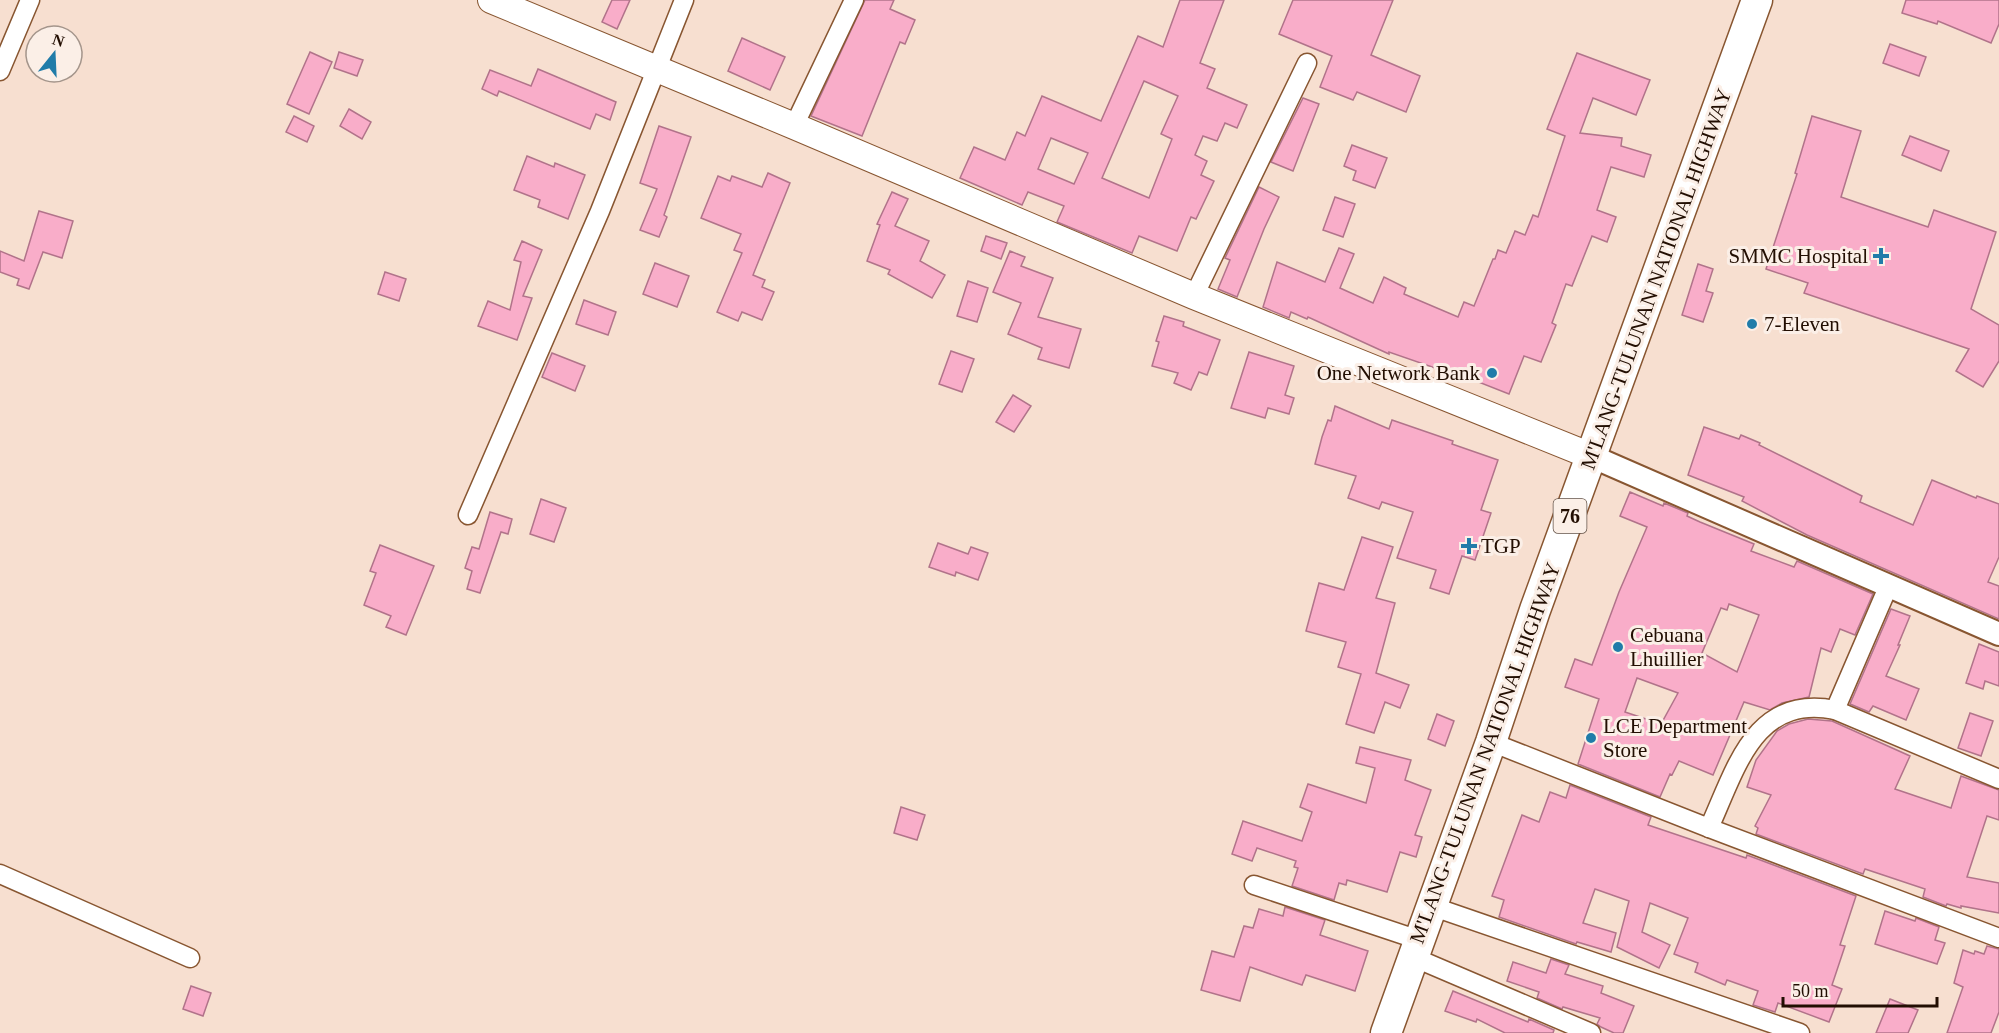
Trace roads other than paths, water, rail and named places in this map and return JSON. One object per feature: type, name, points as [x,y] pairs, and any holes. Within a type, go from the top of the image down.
[{"type":"highway","name":"M'LANG-TULUNAN NATIONAL HIGHWAY","points":[[1386,1033],[1491,742],[1535,610],[1757,0]]},
{"type":"main road","points":[[491,0],[1194,296],[1591,456]]},
{"type":"street","points":[[0,71],[30,0]]},
{"type":"street","points":[[468,516],[600,211],[684,0]]},
{"type":"street","points":[[794,126],[854,0]]},
{"type":"street","points":[[1194,296],[1307,63]]},
{"type":"street","points":[[1591,456],[1999,634]]},
{"type":"street","points":[[1835,710],[1888,586]]},
{"type":"street","points":[[1709,828],[1743,753],[1764,727],[1784,713],[1800,708],[1819,707],[1835,710],[1999,779]]},
{"type":"street","points":[[1491,742],[1999,938]]},
{"type":"street","points":[[0,874],[190,958]]},
{"type":"street","points":[[1254,885],[1416,949],[1591,1033]]},
{"type":"street","points":[[1431,906],[1800,1033]]},
{"type":"place","name":"SMMC Hospital","points":[[1881,256]]},
{"type":"place","name":"7-Eleven","points":[[1752,324]]},
{"type":"place","name":"One Network Bank","points":[[1492,373]]},
{"type":"place","name":"TGP","points":[[1469,546]]},
{"type":"place","name":"Cebuana Lhuillier","points":[[1618,647]]},
{"type":"place","name":"LCE Department Store","points":[[1591,738]]}]
